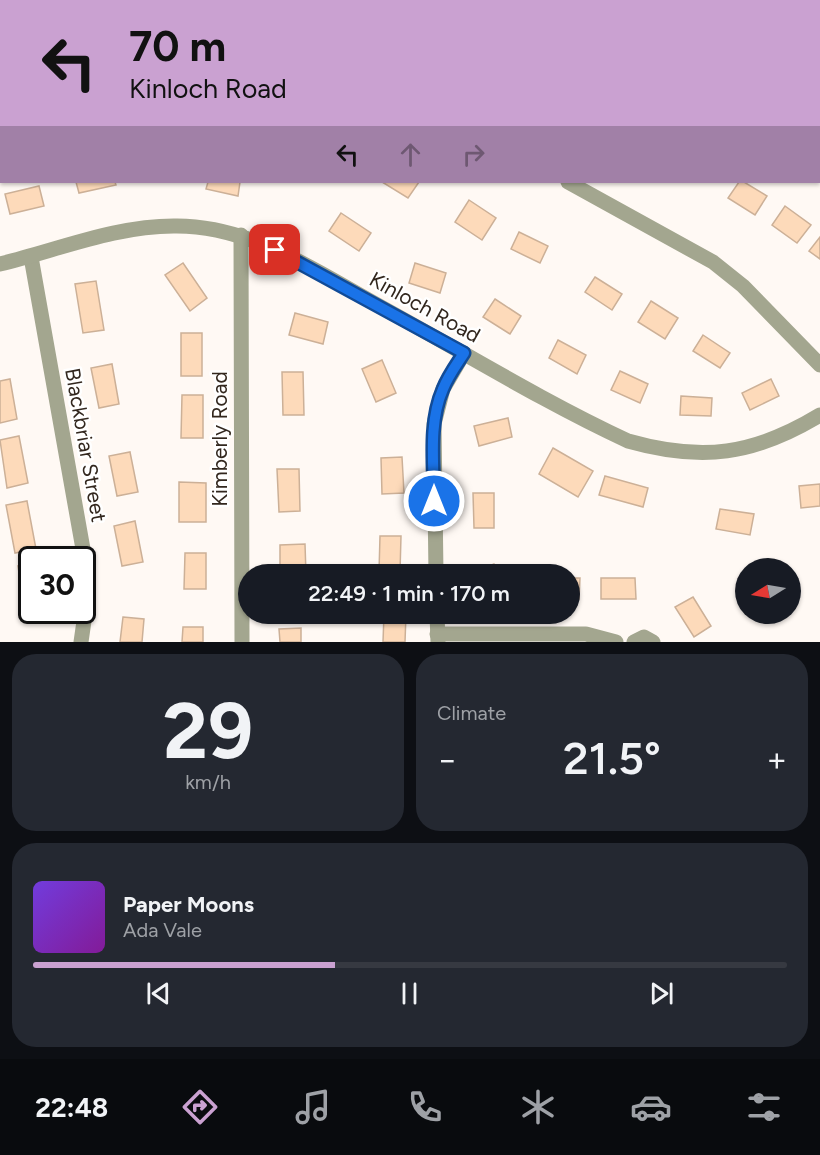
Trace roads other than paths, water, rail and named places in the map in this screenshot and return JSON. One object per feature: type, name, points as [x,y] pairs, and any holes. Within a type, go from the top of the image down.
[{"type":"street","points":[[569,183],[712,262],[743,286],[820,365]]},
{"type":"street","name":"Kinloch Road","points":[[0,264],[116,233],[158,226],[197,226],[241,235],[303,264],[604,430],[628,441],[683,454],[736,450],[786,435],[820,415]]},
{"type":"street","name":"Kimberly Road","points":[[241,235],[242,642]]},
{"type":"street","name":"Blackbriar Street","points":[[31,257],[83,549],[87,600],[81,642]]},
{"type":"street","points":[[436,564],[434,424],[443,389],[464,353]]},
{"type":"street","points":[[437,638],[586,634],[616,642]]},
{"type":"street","points":[[634,642],[644,637],[653,642]]}]
